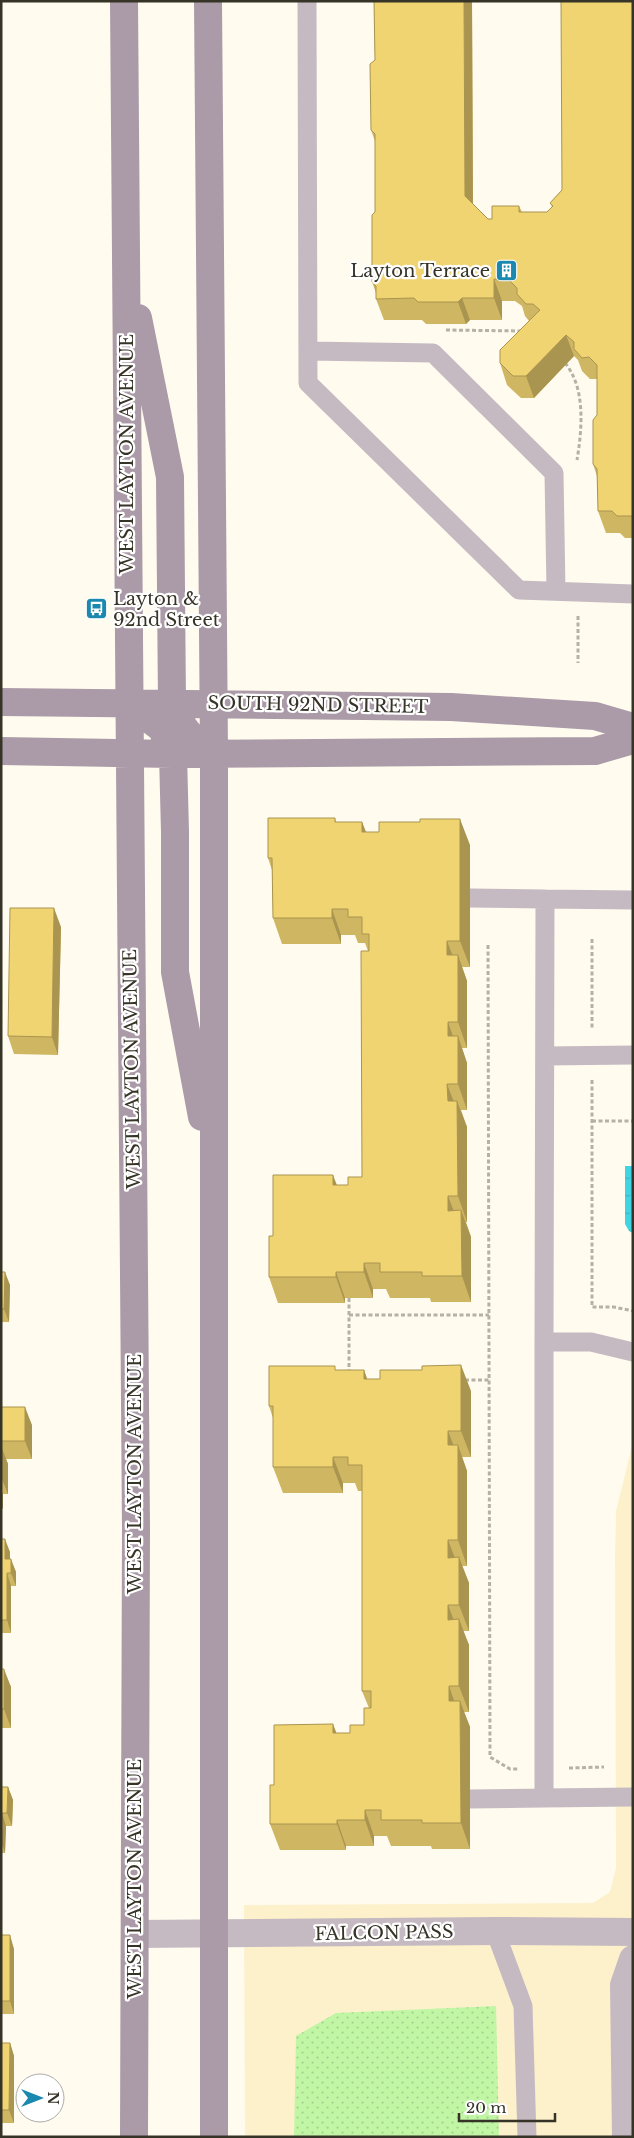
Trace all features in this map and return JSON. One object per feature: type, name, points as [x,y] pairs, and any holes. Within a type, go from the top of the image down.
[{"type":"main road","name":"WEST LAYTON AVENUE","points":[[124,1],[128,703],[136,1528],[134,2137]]},
{"type":"main road","points":[[208,1],[214,754],[214,2137]]},
{"type":"main road","points":[[126,256],[170,477],[172,703],[179,722],[190,737],[214,754]]},
{"type":"main road","name":"SOUTH 92ND STREET","points":[[1,702],[452,707],[595,716],[633,727]]},
{"type":"main road","points":[[128,703],[162,729],[173,754],[175,832],[174,972],[215,1182]]},
{"type":"main road","points":[[1,751],[173,754],[595,751],[633,740]]},
{"type":"main road","points":[[134,2058],[149,2137]]},
{"type":"street","name":"FALCON PASS","points":[[134,1934],[495,1931],[633,1932]]},
{"type":"street","points":[[626,2137],[624,1985],[633,1959]]},
{"type":"lane","points":[[307,1],[308,383],[519,590],[633,594]]},
{"type":"lane","points":[[308,351],[433,353],[554,473],[556,592]]},
{"type":"lane","points":[[470,898],[633,900]]},
{"type":"lane","points":[[544,1798],[545,900]]},
{"type":"lane","points":[[545,1056],[633,1056]]},
{"type":"lane","points":[[544,1342],[591,1342],[633,1352]]},
{"type":"lane","points":[[470,1799],[633,1797]]},
{"type":"lane","points":[[495,1931],[524,2006],[527,2137]]},
{"type":"path","points":[[578,592],[578,663]]},
{"type":"path","points":[[592,940],[592,1036]]},
{"type":"path","points":[[488,945],[490,1757],[510,1769],[519,1769]]},
{"type":"path","points":[[592,1074],[592,1308],[614,1307],[633,1311]]},
{"type":"path","points":[[592,1120],[633,1120]]},
{"type":"path","points":[[349,1298],[349,1380]]},
{"type":"path","points":[[349,1315],[489,1315]]},
{"type":"path","points":[[461,1380],[489,1380]]},
{"type":"path","points":[[562,1768],[604,1767]]},
{"type":"shaded area","points":[[633,1442],[633,2137],[245,2137],[244,1905],[593,1903],[610,1892],[616,1868],[616,1511]]},
{"type":"green space","points":[[496,2006],[499,2137],[294,2137],[296,2036],[336,2013]]},
{"type":"water","points":[[625,1166],[633,1166],[633,1233],[629,1231],[625,1224]]},
{"type":"building","name":"Layton Terrace","points":[[374,1],[464,1],[465,196],[488,219],[492,219],[492,206],[519,206],[519,212],[547,212],[553,206],[550,203],[562,190],[561,1],[633,1],[633,516],[617,516],[612,511],[598,511],[597,469],[593,464],[593,420],[597,415],[597,365],[589,357],[582,358],[574,349],[574,342],[566,335],[526,376],[513,376],[500,363],[500,350],[540,310],[533,304],[526,304],[517,294],[517,288],[508,279],[494,279],[494,298],[462,298],[458,302],[418,302],[414,298],[376,299],[376,286],[372,282],[372,215],[375,212],[375,134],[371,130],[370,64],[375,60]]},
{"type":"building","points":[[268,818],[335,818],[335,822],[362,822],[362,832],[379,832],[379,822],[420,822],[420,819],[460,819],[460,941],[447,941],[447,955],[458,955],[458,1022],[448,1022],[448,1036],[458,1036],[458,1084],[447,1084],[448,1101],[457,1101],[458,1196],[448,1196],[448,1211],[461,1210],[462,1276],[422,1276],[422,1272],[380,1272],[380,1263],[364,1263],[364,1272],[336,1272],[336,1277],[269,1277],[269,1236],[273,1236],[273,1175],[333,1175],[333,1185],[348,1185],[348,1177],[362,1177],[361,951],[369,951],[369,934],[362,934],[362,917],[348,917],[348,909],[332,909],[332,918],[273,918],[272,858],[268,858]]},
{"type":"building","points":[[10,908],[54,908],[52,1037],[8,1036]]},
{"type":"building","points":[[1,1272],[5,1272],[4,1309],[1,1309]]},
{"type":"building","points":[[461,1365],[461,1431],[448,1431],[448,1445],[458,1445],[458,1540],[448,1540],[448,1558],[459,1557],[459,1605],[448,1605],[448,1620],[459,1619],[459,1686],[449,1686],[449,1701],[460,1701],[461,1823],[422,1823],[422,1820],[381,1820],[381,1810],[365,1810],[365,1820],[337,1820],[337,1824],[270,1824],[270,1785],[274,1785],[274,1725],[333,1724],[333,1733],[350,1733],[350,1725],[364,1725],[364,1708],[371,1708],[371,1691],[362,1691],[362,1465],[348,1465],[348,1457],[333,1457],[333,1467],[273,1467],[273,1406],[269,1406],[269,1366],[335,1366],[335,1370],[364,1370],[364,1379],[380,1379],[380,1370],[422,1370],[422,1366]]},
{"type":"building","points":[[1,1407],[25,1407],[25,1441],[1,1441]]},
{"type":"building","points":[[1,1539],[5,1539],[5,1559],[11,1559],[11,1573],[7,1573],[7,1620],[1,1620]]},
{"type":"building","points":[[1,1669],[4,1669],[4,1709],[1,1709]]},
{"type":"building","points":[[1,1787],[8,1787],[7,1813],[2,1813],[1,1825]]},
{"type":"building","points":[[1,1935],[10,1935],[10,2001],[1,2001]]},
{"type":"building","points":[[1,2043],[10,2043],[9,2110],[1,2110]]},
{"type":"place","name":"Layton Terrace","points":[[506,271]]},
{"type":"place","name":"Layton & 92nd Street","points":[[97,609]]}]
